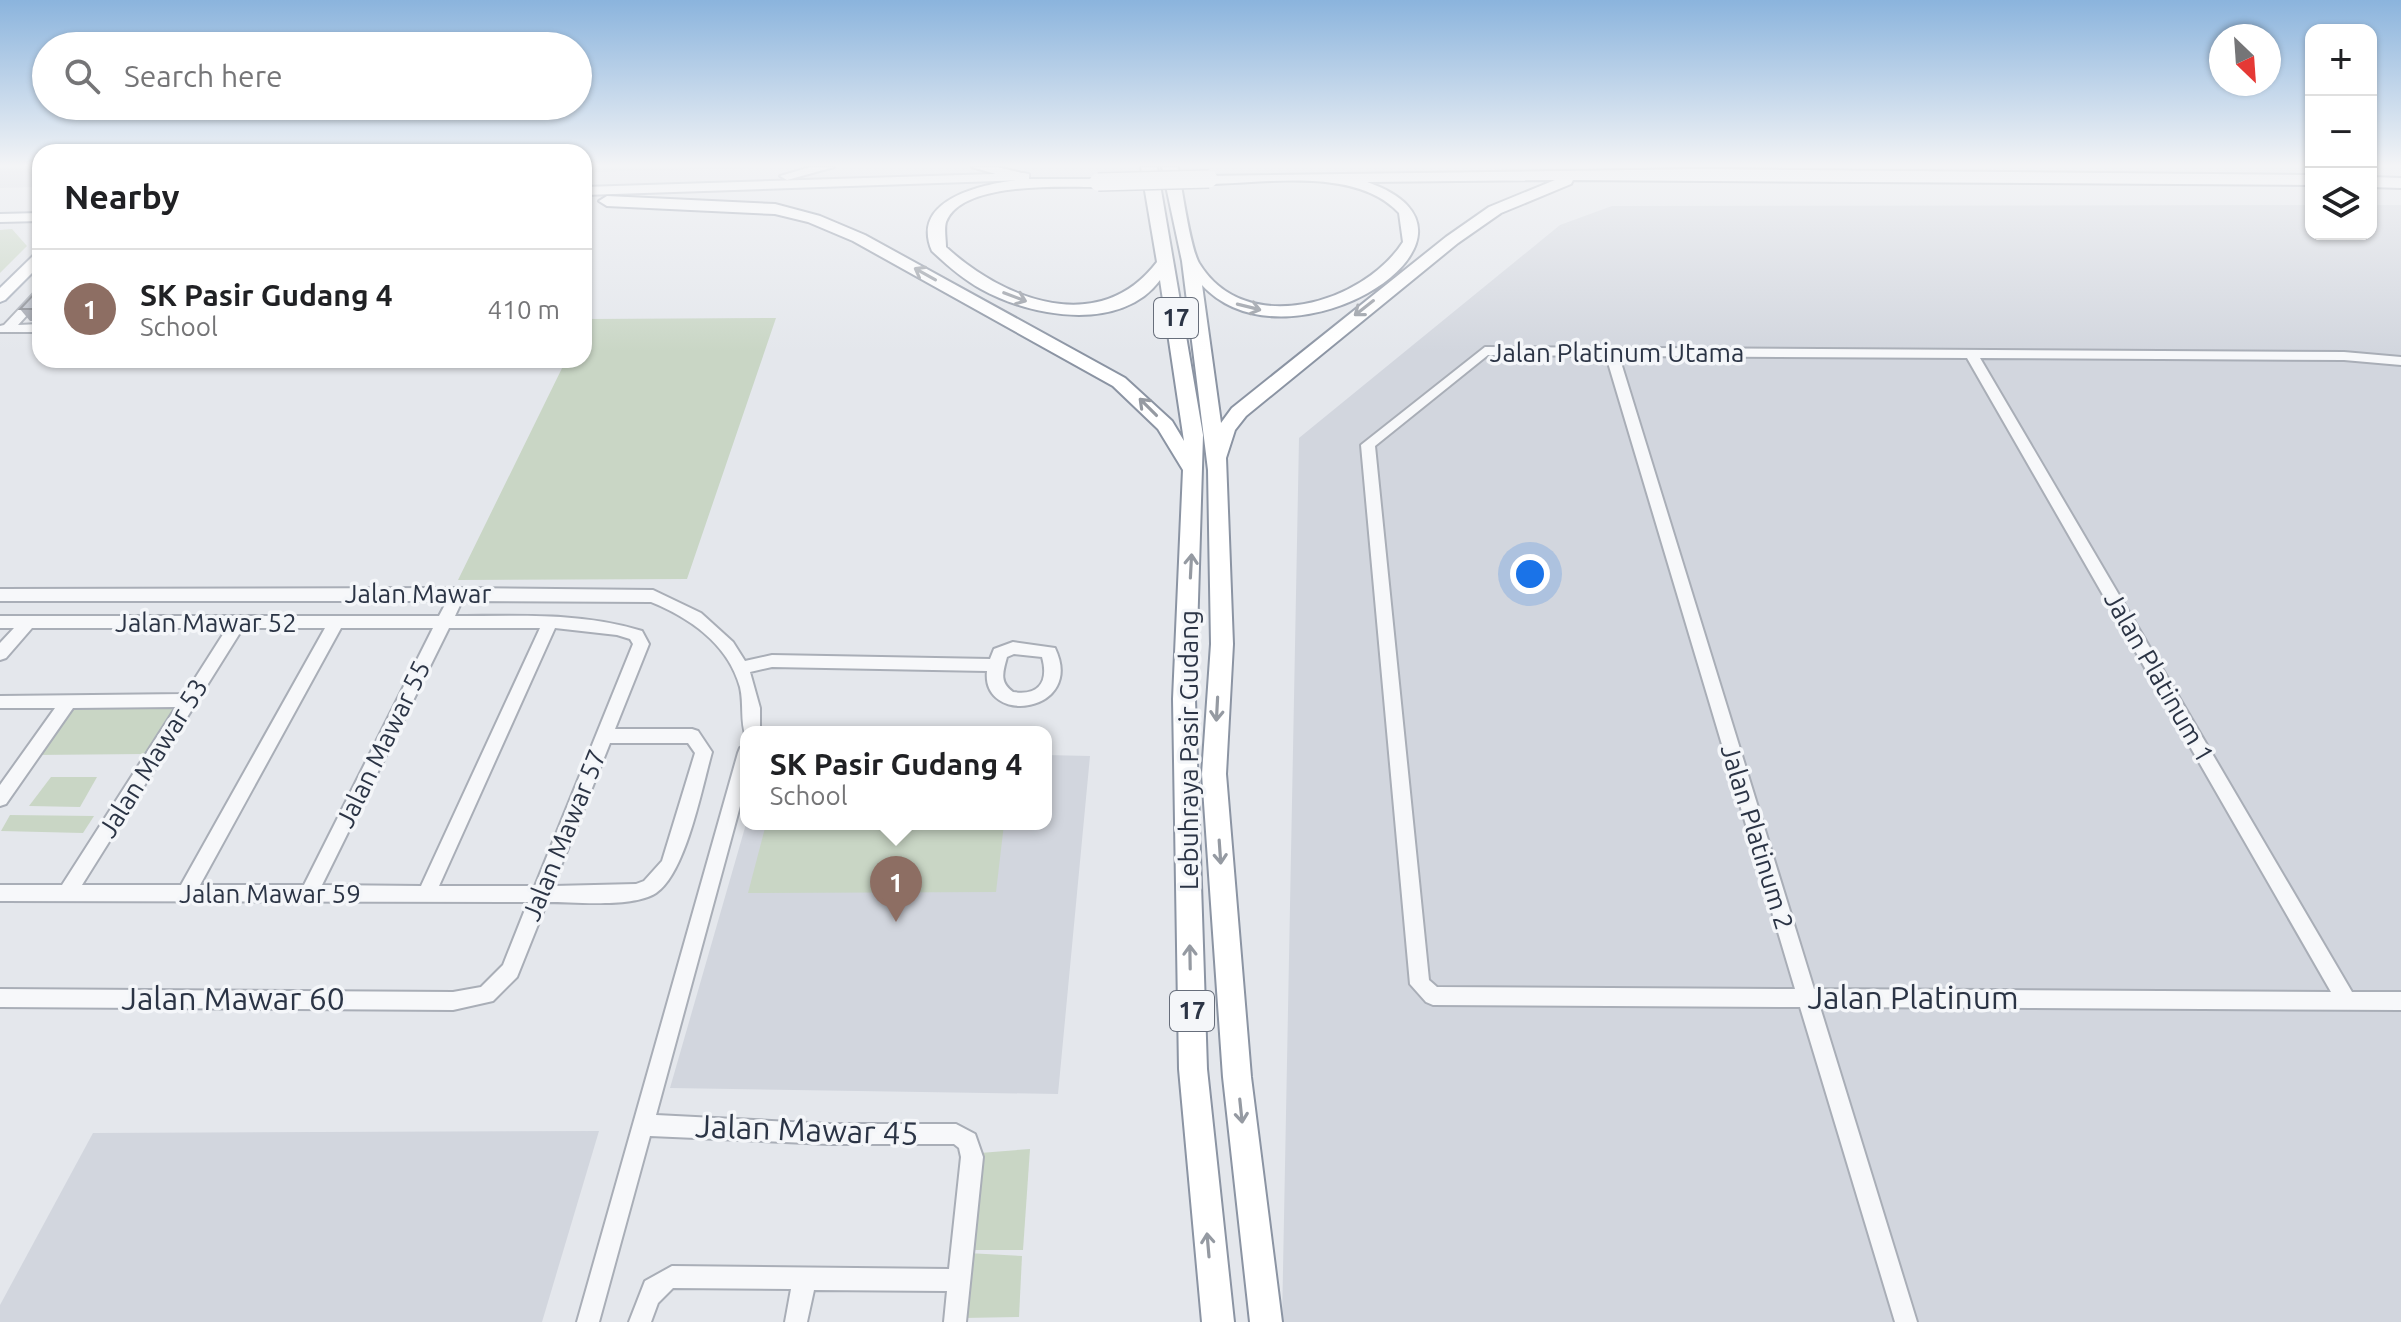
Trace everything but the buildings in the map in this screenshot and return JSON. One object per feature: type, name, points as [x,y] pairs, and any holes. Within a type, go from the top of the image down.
[{"type":"highway","points":[[837,229],[1119,382],[1165,425],[1193,470]]},
{"type":"highway","points":[[937,229],[938,248],[959,269],[1014,298],[1063,309],[1112,304],[1153,283],[1167,259]]},
{"type":"highway","name":"Lebuhraya Pasir Gudang","points":[[1161,229],[1194,435],[1184,699],[1193,1069],[1218,1322]]},
{"type":"highway","name":"17","points":[[1183,229],[1190,261]]},
{"type":"highway","points":[[1190,261],[1214,293],[1234,303],[1275,312],[1324,308],[1374,283],[1407,249],[1412,238],[1411,229]]},
{"type":"highway","points":[[1218,470],[1226,429],[1239,412],[1394,284],[1469,229]]},
{"type":"highway","name":"Lebuhraya Pasir Gudang","points":[[1190,261],[1218,470],[1222,644],[1214,774],[1237,1077],[1266,1322]]},
{"type":"main road","points":[[0,284],[32,253]]},
{"type":"main road","points":[[0,297],[32,265]]},
{"type":"street","points":[[4,329],[32,302]]},
{"type":"street","points":[[4,329],[32,328]]},
{"type":"street","name":"Jalan Platinum Utama","points":[[1425,992],[1420,984],[1368,445],[1481,352],[2344,356],[2401,361]]},
{"type":"street","name":"Jalan Platinum 2","points":[[1611,352],[1906,1322]]},
{"type":"street","name":"Jalan Platinum 1","points":[[1971,353],[2347,1001]]},
{"type":"street","name":"Jalan Mawar 55","points":[[309,894],[458,594]]},
{"type":"street","name":"Jalan Mawar","points":[[0,595],[653,596],[677,605],[710,625],[743,668],[753,713],[752,726]]},
{"type":"street","name":"Jalan Mawar 52","points":[[0,622],[550,622],[630,632],[639,639],[641,648]]},
{"type":"street","points":[[0,654],[28,622]]},
{"type":"street","points":[[426,895],[550,622]]},
{"type":"street","name":"Jalan Mawar 53","points":[[67,893],[238,623]]},
{"type":"street","points":[[186,894],[336,623]]},
{"type":"street","name":"Jalan Mawar 57","points":[[465,1000],[486,995],[504,980],[641,648]]},
{"type":"street","points":[[743,668],[772,661],[994,665]]},
{"type":"street","points":[[0,702],[190,700]]},
{"type":"street","points":[[0,799],[68,702]]},
{"type":"street","name":"Jalan Mawar 59","points":[[0,893],[540,895],[636,892],[659,881],[670,865],[704,760],[702,746],[692,736],[605,736]]},
{"type":"street","points":[[588,1322],[740,775]]},
{"type":"street","name":"Jalan Platinum","points":[[1425,992],[1433,996],[2401,1001]]},
{"type":"street","name":"Jalan Mawar 60","points":[[0,998],[465,1000]]},
{"type":"street","name":"Jalan Mawar 45","points":[[643,1125],[829,1134],[956,1134],[968,1141],[972,1157],[959,1280]]},
{"type":"street","points":[[640,1322],[646,1299],[655,1283],[672,1277],[805,1277],[959,1280],[955,1322]]},
{"type":"street","points":[[796,1322],[805,1277]]},
{"type":"shaded area","points":[[1555,229],[2305,229],[2305,240],[2377,240],[2377,229],[2401,229],[2401,1322],[1282,1322],[1299,438]]},
{"type":"shaded area","points":[[1052,755],[1090,756],[1058,1094],[670,1088],[744,830],[1052,830]]},
{"type":"shaded area","points":[[599,1131],[542,1322],[0,1322],[0,1305],[93,1133]]},
{"type":"green space","points":[[12,229],[27,246],[0,273],[0,230]]},
{"type":"green space","points":[[776,318],[687,579],[458,580],[562,368],[592,368],[592,319]]},
{"type":"green space","points":[[71,708],[175,709],[145,754],[33,755]]},
{"type":"green space","points":[[51,777],[97,777],[80,807],[29,806]]},
{"type":"green space","points":[[10,815],[94,816],[83,833],[1,831]]},
{"type":"green space","points":[[764,830],[1003,830],[996,892],[748,893]]},
{"type":"green space","points":[[1030,1149],[1023,1250],[970,1250],[980,1153]]},
{"type":"green space","points":[[967,1253],[1022,1256],[1019,1317],[963,1318]]},
{"type":"place","name":"SK Pasir Gudang 4","points":[[896,922]]}]
